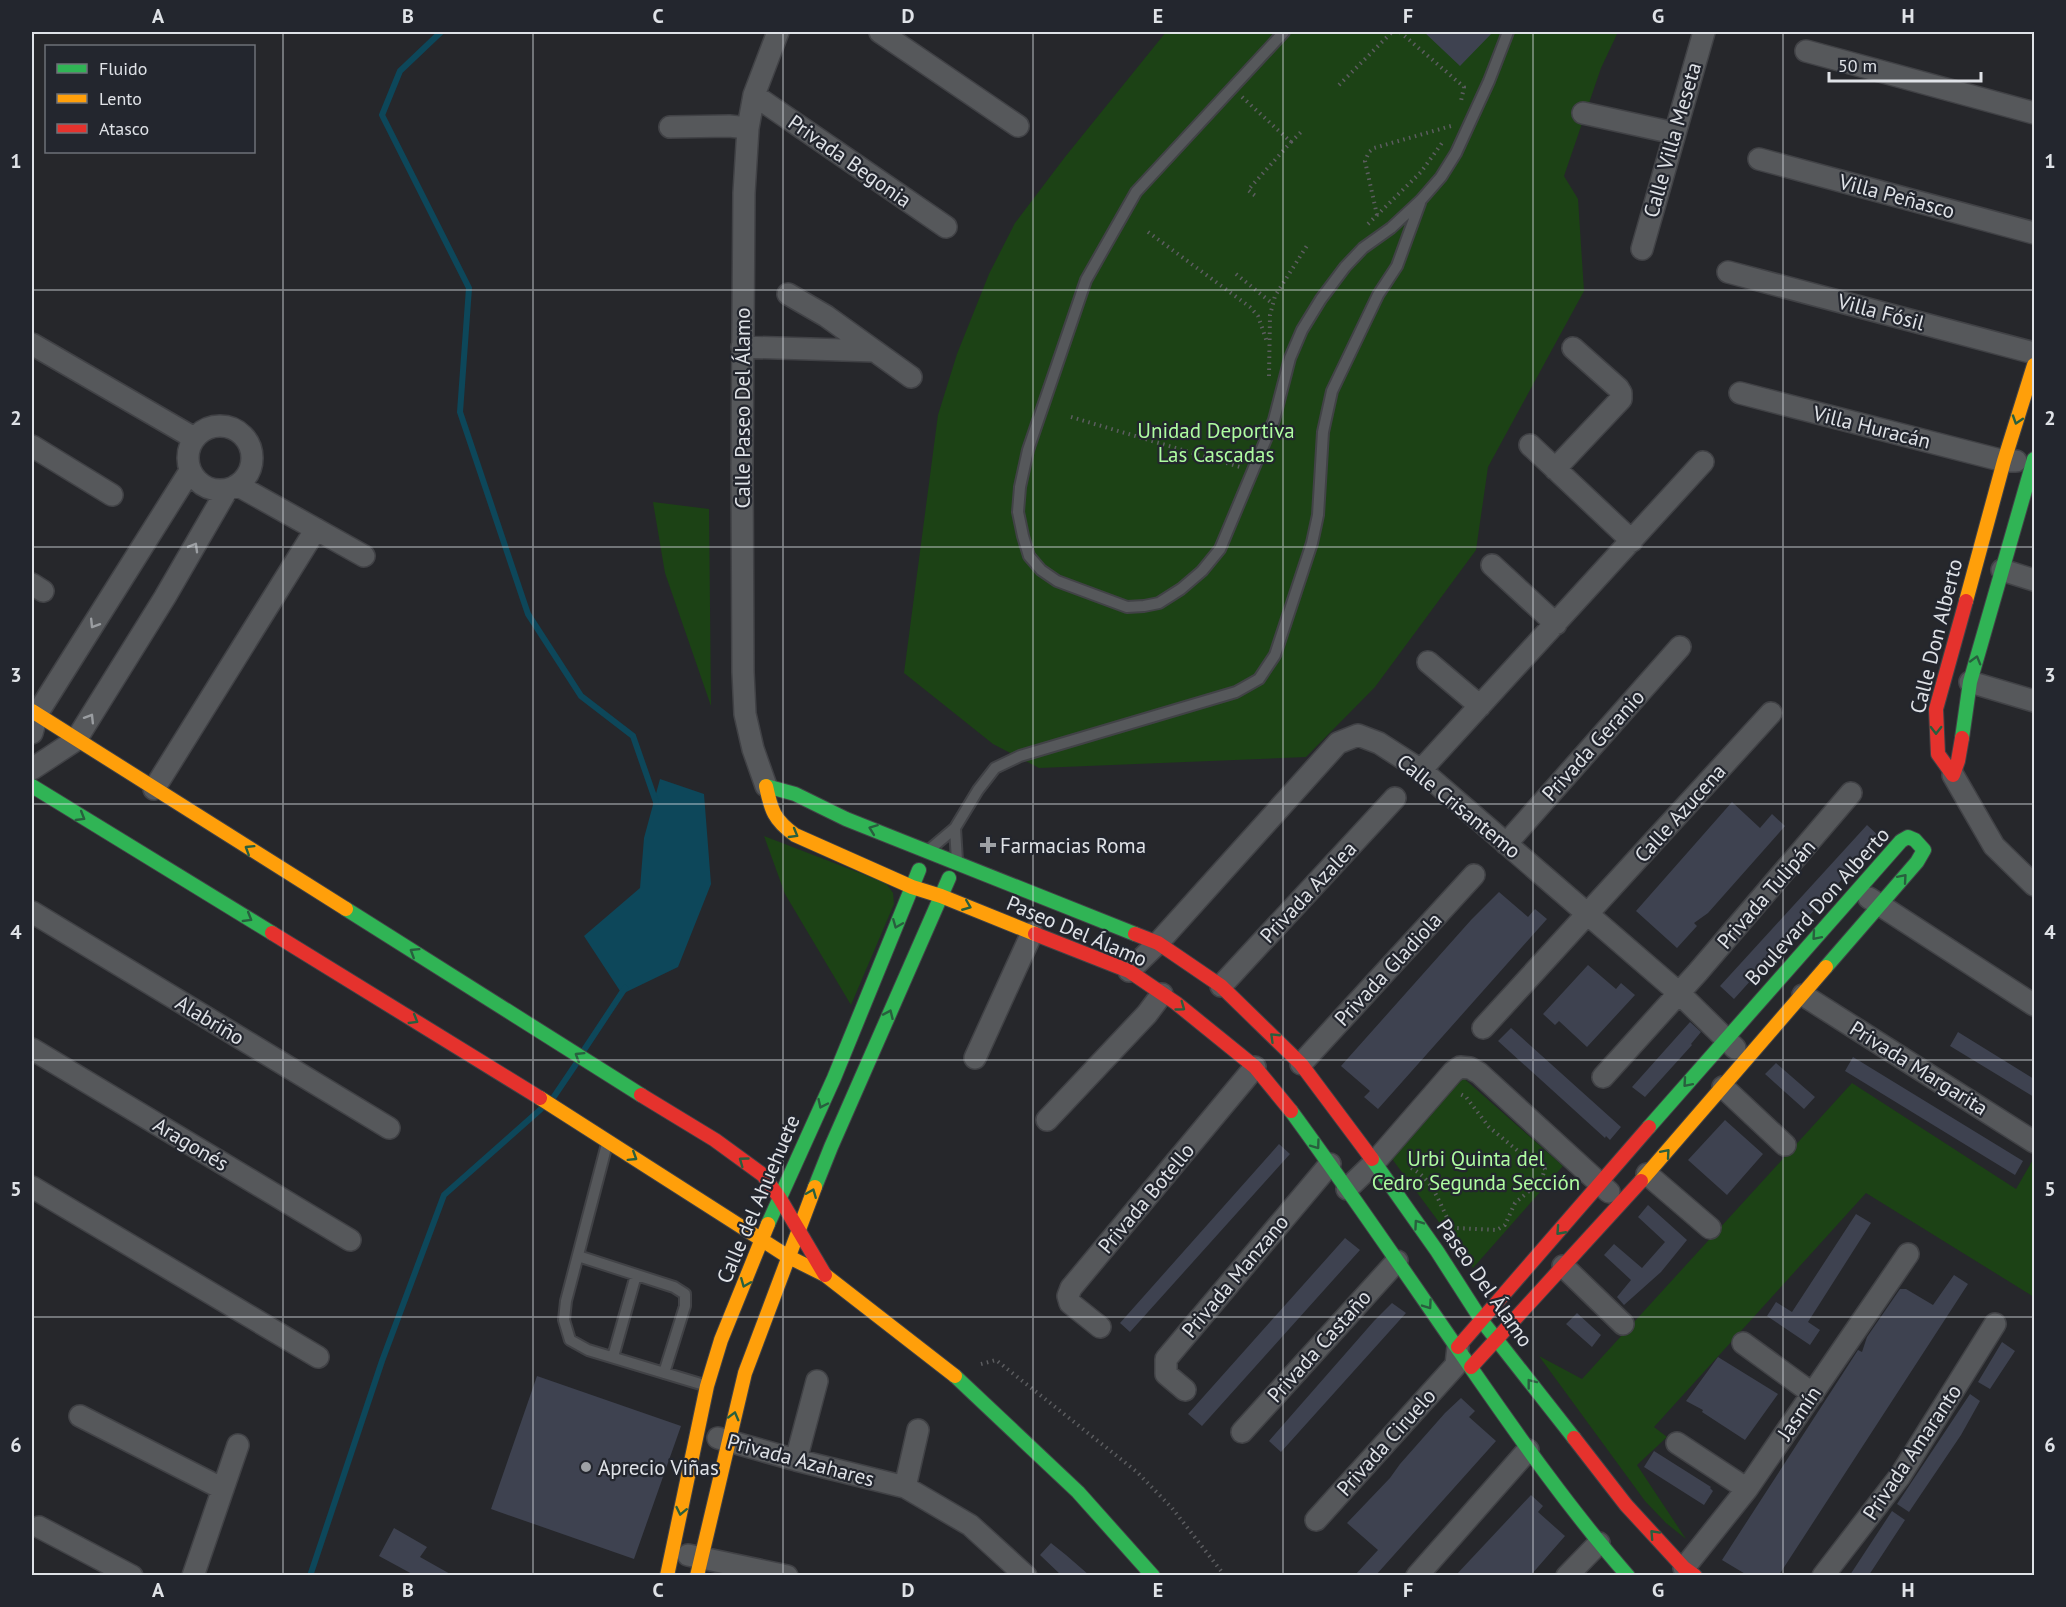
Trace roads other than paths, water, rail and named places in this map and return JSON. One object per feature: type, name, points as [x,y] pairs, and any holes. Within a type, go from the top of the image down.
[{"type":"street","name":"Calle Paseo Del Álamo","points":[[778,32],[754,95],[748,128],[744,193],[742,347],[745,714],[772,814],[780,825],[824,850],[912,887]]},
{"type":"street","points":[[880,32],[1018,126]]},
{"type":"street","name":"Calle Villa Meseta","points":[[1642,249],[1704,32]]},
{"type":"street","points":[[1806,51],[2034,113]]},
{"type":"street","name":"Privada Begonia","points":[[754,95],[946,227]]},
{"type":"street","points":[[1583,113],[1674,133]]},
{"type":"street","points":[[670,127],[748,128]]},
{"type":"street","name":"Villa Peñasco","points":[[1760,159],[2034,233]]},
{"type":"street","name":"Villa Fósil","points":[[1728,272],[2034,352]]},
{"type":"street","points":[[788,294],[826,316],[911,377]]},
{"type":"street","points":[[32,344],[194,438]]},
{"type":"street","points":[[742,347],[875,351]]},
{"type":"street","points":[[1555,469],[1621,399],[1622,393],[1573,348]]},
{"type":"street","name":"Calle Don Alberto","points":[[1953,775],[1938,754],[1935,739],[1936,709],[2004,460],[2034,364]]},
{"type":"street","name":"Villa Huracán","points":[[1740,393],[2004,460],[2034,461]]},
{"type":"street","points":[[32,769],[76,740],[232,488],[246,478],[251,467],[252,456],[250,445],[244,435],[224,425],[202,430],[194,438],[187,459],[190,471],[205,487],[216,490],[232,488],[316,529],[364,556]]},
{"type":"street","points":[[1530,445],[1632,541]]},
{"type":"street","points":[[32,446],[112,495]]},
{"type":"street","name":"Calle Don Alberto","points":[[1953,775],[1959,753],[1970,682],[2034,461]]},
{"type":"street","points":[[1421,771],[1703,462]]},
{"type":"street","points":[[190,471],[33,719],[76,740],[715,1140],[763,1175],[779,1197],[825,1275]]},
{"type":"street","points":[[154,789],[316,529]]},
{"type":"street","points":[[1492,565],[1556,624]]},
{"type":"street","points":[[2002,570],[2034,580]]},
{"type":"street","name":"Privada Geranio","points":[[1506,843],[1680,647]]},
{"type":"street","points":[[1428,662],[1480,706]]},
{"type":"street","points":[[1970,682],[2034,701]]},
{"type":"street","name":"Calle Azucena","points":[[1483,1028],[1771,713]]},
{"type":"street","name":"Calle Crisantemo","points":[[1129,971],[1158,943],[1338,743],[1358,735],[1379,743],[1421,771],[1679,993],[1746,1059]]},
{"type":"street","points":[[1953,775],[1994,846],[2034,885]]},
{"type":"street","points":[[32,786],[468,1052],[787,1256],[825,1275],[964,1383],[1078,1492],[1153,1575]]},
{"type":"street","points":[[766,786],[795,794],[846,819],[927,851]]},
{"type":"street","name":"Privada Tulipán","points":[[1603,1077],[1679,993],[1851,793]]},
{"type":"street","name":"Privada Azalea","points":[[1221,986],[1395,798]]},
{"type":"street","name":"Boulevard Don Alberto","points":[[1908,837],[1915,840],[1924,850],[1921,856],[1723,1087],[1497,1340],[1462,1360],[1482,1321],[1726,1039],[1901,841],[1908,837]]},
{"type":"street","name":"Paseo Del Álamo","points":[[927,851],[1158,943],[1221,986],[1301,1064],[1437,1251],[1482,1321],[1626,1504],[1690,1572]]},
{"type":"street","name":"Calle del Ahuehuete","points":[[667,1575],[707,1386],[721,1340],[779,1197],[834,1078],[927,851]]},
{"type":"street","points":[[699,1567],[727,1441],[745,1373],[787,1256],[831,1147],[957,862]]},
{"type":"street","name":"Privada Gladiola","points":[[1301,1064],[1474,875]]},
{"type":"street","name":"Paseo Del Álamo","points":[[912,887],[941,896],[1129,971],[1203,1023],[1256,1066],[1330,1164],[1462,1360],[1599,1543],[1628,1575]]},
{"type":"street","points":[[1857,889],[1878,905],[2034,1005]]},
{"type":"street","name":"Alabriño","points":[[32,912],[389,1128]]},
{"type":"street","points":[[975,1058],[1032,933]]},
{"type":"street","points":[[1047,1120],[1147,1014],[1162,994]]},
{"type":"street","name":"Privada Margarita","points":[[1803,995],[2034,1142]]},
{"type":"street","name":"Aragonés","points":[[32,1049],[350,1240]]},
{"type":"street","name":"Privada Botello","points":[[1100,1327],[1070,1303],[1068,1296],[1071,1288],[1256,1066]]},
{"type":"street","points":[[1347,1190],[1460,1067],[1470,1068],[1479,1073],[1620,1203]]},
{"type":"street","points":[[1723,1087],[1785,1145]]},
{"type":"street","name":"Privada Manzano","points":[[1185,1390],[1166,1374],[1166,1359],[1330,1164]]},
{"type":"street","points":[[1647,1174],[1710,1228]]},
{"type":"street","points":[[32,1187],[318,1357]]},
{"type":"street","name":"Jasmín","points":[[1690,1572],[1908,1254]]},
{"type":"street","name":"Privada Castaño","points":[[1242,1432],[1397,1261]]},
{"type":"street","points":[[1563,1266],[1623,1324]]},
{"type":"street","name":"Privada Amaranto","points":[[1823,1575],[1900,1476],[1995,1324]]},
{"type":"street","points":[[1743,1343],[1813,1394]]},
{"type":"street","name":"Privada Ciruelo","points":[[1316,1520],[1462,1360]]},
{"type":"street","points":[[796,1460],[816,1381]]},
{"type":"street","points":[[80,1416],[223,1489]]},
{"type":"street","name":"Privada Azahares","points":[[905,1487],[918,1430]]},
{"type":"street","name":"Privada Azahares","points":[[697,1431],[796,1460],[905,1487],[970,1525],[1026,1575]]},
{"type":"street","points":[[1677,1443],[1747,1489]]},
{"type":"street","points":[[193,1575],[238,1445]]},
{"type":"street","points":[[1416,1575],[1528,1450]]},
{"type":"street","points":[[39,1527],[132,1575]]},
{"type":"street","points":[[1567,1575],[1599,1543]]},
{"type":"street","points":[[672,1552],[699,1567],[780,1574]]},
{"type":"lane","points":[[1284,32],[1136,192],[1086,280],[1028,450],[1020,487],[1018,512],[1029,556],[1041,570],[1057,580],[1126,607],[1159,603],[1181,589],[1202,571],[1220,549],[1274,420],[1290,358],[1302,330],[1345,267],[1363,248],[1391,228],[1421,200],[1441,177],[1456,153],[1489,81],[1508,32]]},
{"type":"lane","points":[[927,851],[955,828],[978,790],[995,768],[1020,756],[1236,692],[1259,679],[1275,655],[1312,543],[1318,515],[1323,432],[1332,391],[1378,295],[1397,266],[1421,200]]},
{"type":"lane","points":[[955,828],[957,862]]},
{"type":"lane","points":[[607,1141],[566,1301],[564,1320],[570,1340],[588,1350],[707,1386]]},
{"type":"lane","points":[[578,1256],[674,1287],[685,1294],[685,1306],[664,1373]]},
{"type":"lane","points":[[613,1358],[636,1275]]},
{"type":"water","points":[[660,779],[704,794],[711,884],[678,967],[622,994],[584,936],[640,888],[644,838]]},
{"type":"waterway","points":[[441,32],[400,71],[382,115],[469,288],[460,412],[528,614],[581,696],[633,736],[656,802]]},
{"type":"waterway","points":[[584,1050],[625,988]]},
{"type":"waterway","points":[[553,1098],[576,1064]]},
{"type":"waterway","points":[[310,1576],[382,1361],[444,1195],[541,1109]]},
{"type":"place","name":"Farmacias Roma","points":[[988,845]]},
{"type":"place","name":"Aprecio Viñas","points":[[586,1467]]},
{"type":"park label","name":"Unidad Deportiva Las Cascadas","points":[[1216,442]]},
{"type":"park label","name":"Urbi Quinta del Cedro Segunda Sección","points":[[1476,1170]]}]
